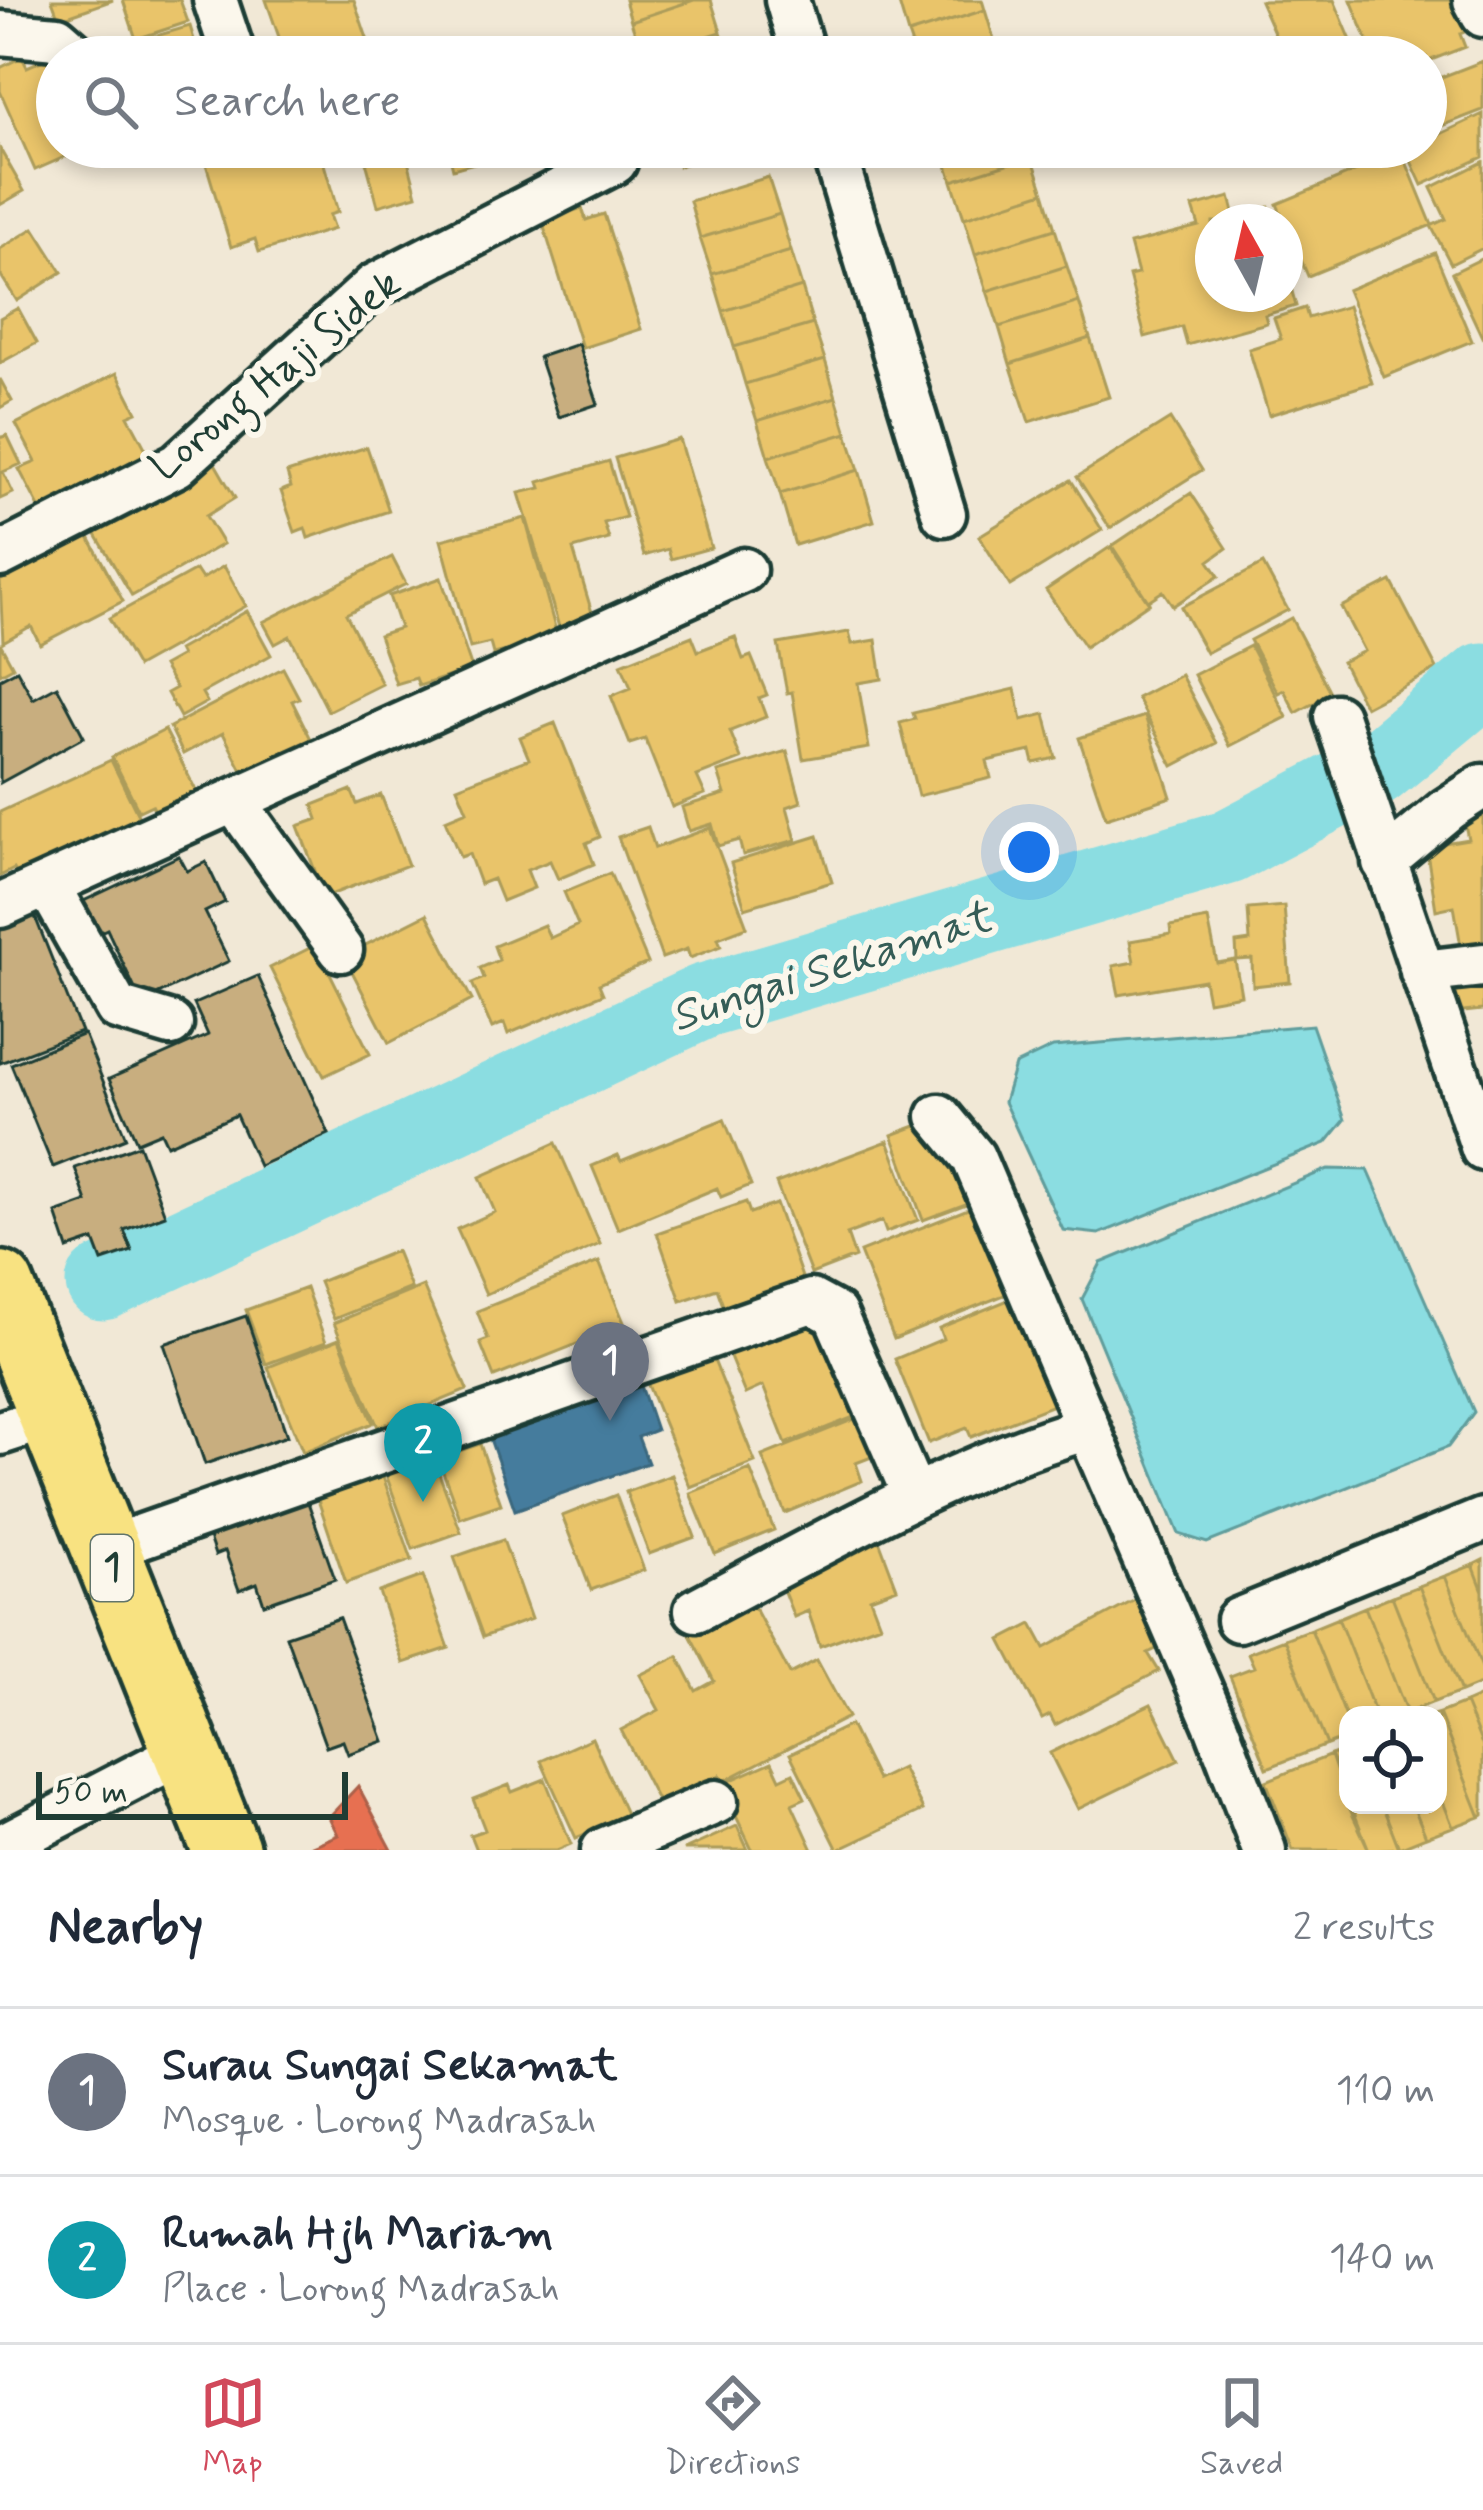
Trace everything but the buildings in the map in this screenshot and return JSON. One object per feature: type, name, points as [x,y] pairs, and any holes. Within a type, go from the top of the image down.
[{"type":"main road","name":"1","points":[[0,1285],[26,1425],[105,1549],[226,1850]]},
{"type":"street","points":[[215,0],[227,36]]},
{"type":"street","points":[[787,0],[798,36]]},
{"type":"street","points":[[1475,0],[1483,15]]},
{"type":"street","points":[[0,33],[36,36]]},
{"type":"street","name":"Lorong Haji Sidek","points":[[0,555],[177,465],[374,286],[602,168]]},
{"type":"street","points":[[838,168],[944,514]]},
{"type":"street","points":[[0,906],[744,570]]},
{"type":"street","points":[[1336,716],[1481,1140]]},
{"type":"street","points":[[1384,862],[1483,786]]},
{"type":"street","points":[[234,801],[341,950]]},
{"type":"street","points":[[48,886],[117,1008],[171,1024]]},
{"type":"street","points":[[1421,972],[1483,965]]},
{"type":"street","points":[[939,1116],[974,1157],[1264,1850]]},
{"type":"street","points":[[105,1549],[811,1300],[835,1314],[914,1495]]},
{"type":"street","points":[[696,1610],[914,1495],[1025,1447],[1088,1428]]},
{"type":"street","points":[[1238,1620],[1483,1520]]},
{"type":"street","points":[[0,1847],[187,1750]]},
{"type":"street","points":[[603,1850],[716,1802]]},
{"type":"water","points":[[1312,1025],[1345,1120],[1326,1143],[1099,1234],[1063,1230],[1004,1102],[1015,1065],[1053,1047]]},
{"type":"water","points":[[1328,1169],[1368,1170],[1474,1412],[1448,1447],[1207,1543],[1179,1534],[1082,1299],[1101,1263]]},
{"type":"waterway","name":"Sungai Sekamat","points":[[103,1283],[704,1001],[1228,847],[1376,769],[1483,680]]},
{"type":"place","name":"Surau Sungai Sekamat","points":[[610,1421]]},
{"type":"place","name":"Rumah Hjh Mariam","points":[[423,1502]]}]
